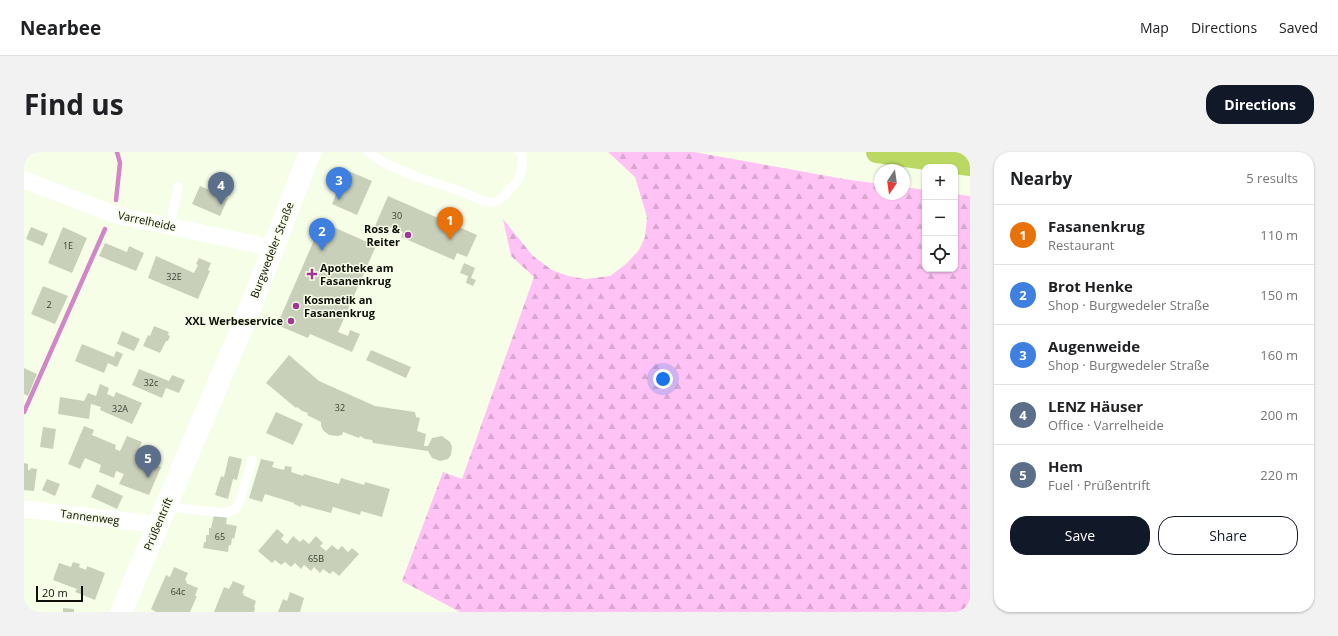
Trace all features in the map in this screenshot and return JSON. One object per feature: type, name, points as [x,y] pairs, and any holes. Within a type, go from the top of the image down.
[{"type":"highway","points":[[877,152],[970,165]]},
{"type":"main road","name":"Burgwedeler Straße","points":[[196,436],[251,306],[310,152]]},
{"type":"main road","name":"Prüßentrift","points":[[121,612],[164,507],[196,436]]},
{"type":"street","name":"Varrelheide","points":[[24,180],[116,214],[273,248]]},
{"type":"street","name":"Tannenweg","points":[[24,509],[145,523],[156,527]]},
{"type":"lane","points":[[368,152],[386,164],[417,177],[460,191],[483,202],[496,202],[505,195],[518,180],[522,169],[522,156],[520,152]]},
{"type":"lane","points":[[170,226],[178,187]]},
{"type":"lane","points":[[164,507],[223,513],[231,512],[239,504],[252,460]]},
{"type":"green space","points":[[608,152],[694,152],[874,183],[874,200],[910,200],[910,188],[922,190],[922,272],[958,272],[958,194],[970,196],[970,612],[460,612],[402,581],[443,472],[462,479],[534,277],[511,256],[503,219],[533,256],[552,270],[568,276],[585,279],[610,276],[626,264],[639,250],[645,237],[647,217],[635,177]]},
{"type":"building","points":[[346,170],[372,181],[357,215],[332,204]]},
{"type":"building","points":[[200,186],[228,198],[220,216],[192,204]]},
{"type":"building","points":[[388,196],[477,235],[467,257],[457,253],[454,260],[401,237],[403,232],[391,227],[389,232],[375,226]]},
{"type":"building","points":[[322,222],[376,246],[338,332],[348,336],[350,330],[360,334],[352,352],[310,334],[308,338],[277,325]]},
{"type":"building","points":[[31,227],[48,234],[43,246],[26,239]]},
{"type":"building","points":[[63,227],[87,238],[72,273],[48,263]]},
{"type":"building","points":[[105,243],[127,252],[129,246],[144,253],[136,271],[99,256]]},
{"type":"building","points":[[156,256],[194,273],[198,265],[196,264],[199,258],[211,263],[208,270],[210,271],[198,299],[148,278]]},
{"type":"building","points":[[464,263],[475,268],[471,278],[476,280],[473,286],[466,283],[468,276],[460,273]]},
{"type":"building","points":[[43,286],[68,296],[55,324],[31,314]]},
{"type":"building","points":[[154,326],[169,332],[168,335],[170,336],[160,353],[143,346],[148,335],[150,336]]},
{"type":"building","points":[[122,331],[140,339],[134,351],[117,344]]},
{"type":"building","points":[[82,344],[114,357],[116,351],[123,354],[117,367],[108,363],[104,373],[75,361]]},
{"type":"building","points":[[371,350],[411,367],[406,378],[366,360]]},
{"type":"building","points":[[289,355],[319,381],[375,406],[415,412],[416,417],[420,418],[417,431],[426,434],[424,446],[428,446],[432,438],[442,436],[450,442],[452,447],[451,455],[448,459],[440,461],[432,458],[428,451],[373,443],[372,440],[365,439],[360,436],[359,438],[343,432],[342,435],[338,436],[329,435],[323,430],[321,422],[307,415],[308,413],[297,407],[296,408],[266,383]]},
{"type":"building","points":[[24,368],[37,374],[28,396],[24,394]]},
{"type":"building","points":[[139,369],[169,381],[172,375],[185,380],[179,393],[166,388],[162,398],[132,385]]},
{"type":"building","points":[[100,384],[109,388],[107,394],[114,397],[116,392],[142,403],[132,424],[100,410],[101,407],[91,404],[89,419],[58,414],[60,397],[84,401],[88,393],[96,396]]},
{"type":"building","points":[[276,412],[303,424],[293,445],[266,433]]},
{"type":"building","points":[[84,426],[94,430],[92,435],[116,445],[115,449],[120,451],[127,436],[142,442],[139,448],[147,451],[144,460],[161,467],[149,495],[119,484],[124,474],[116,471],[114,478],[99,472],[101,465],[85,458],[80,469],[68,464]]},
{"type":"building","points":[[43,427],[56,429],[53,449],[40,447]]},
{"type":"building","points":[[229,456],[242,459],[237,480],[233,479],[228,499],[215,495],[221,476],[224,477]]},
{"type":"building","points":[[261,459],[274,462],[272,467],[284,470],[285,466],[292,467],[291,472],[303,476],[304,474],[339,484],[341,478],[364,485],[365,482],[390,489],[382,517],[361,511],[360,515],[333,507],[331,513],[301,505],[301,507],[294,503],[265,494],[262,502],[249,498]]},
{"type":"building","points":[[24,463],[28,464],[28,470],[31,468],[37,469],[34,491],[24,490]]},
{"type":"building","points":[[47,479],[60,484],[55,496],[42,490]]},
{"type":"building","points":[[97,484],[123,496],[117,509],[91,497]]},
{"type":"building","points":[[214,515],[227,517],[226,524],[237,526],[234,539],[232,538],[228,552],[203,548],[204,542],[206,542],[206,535],[209,535],[209,528],[211,528]]},
{"type":"building","points":[[277,529],[284,535],[281,539],[287,544],[293,536],[300,542],[303,539],[309,544],[316,536],[323,543],[320,546],[326,551],[332,545],[338,550],[342,546],[348,552],[352,548],[359,554],[339,576],[333,571],[330,574],[323,569],[320,573],[314,567],[311,571],[304,565],[301,569],[295,563],[291,567],[285,562],[281,565],[275,560],[272,563],[258,551]]},
{"type":"building","points":[[73,562],[80,564],[79,567],[86,570],[87,566],[105,573],[95,600],[75,592],[77,589],[53,580],[59,563],[71,567]]},
{"type":"building","points":[[174,567],[188,573],[185,580],[187,581],[186,583],[198,588],[195,596],[197,596],[190,612],[156,612],[151,609],[166,575],[170,577]]},
{"type":"building","points":[[233,581],[245,586],[242,593],[244,593],[243,595],[256,601],[254,612],[214,612],[224,587],[229,589]]},
{"type":"building","points":[[290,592],[304,598],[300,612],[278,612],[283,599],[287,601]]},
{"type":"building","points":[[63,608],[74,609],[74,612],[63,612]]},
{"type":"waterway","points":[[116,200],[120,163],[117,152]]},
{"type":"waterway","points":[[24,412],[105,229]]},
{"type":"place","name":"Augenweide","points":[[339,200]]},
{"type":"place","name":"LENZ Häuser","points":[[221,205]]},
{"type":"place","name":"Ross & Reiter","points":[[408,235]]},
{"type":"place","name":"Fasanenkrug","points":[[450,240]]},
{"type":"place","name":"Brot Henke","points":[[322,251]]},
{"type":"place","name":"Apotheke am Fasanenkrug","points":[[312,274]]},
{"type":"place","name":"Kosmetik an Fasanenkrug","points":[[296,306]]},
{"type":"place","name":"XXL Werbeservice","points":[[291,321]]},
{"type":"place","name":"Hem","points":[[148,478]]}]
